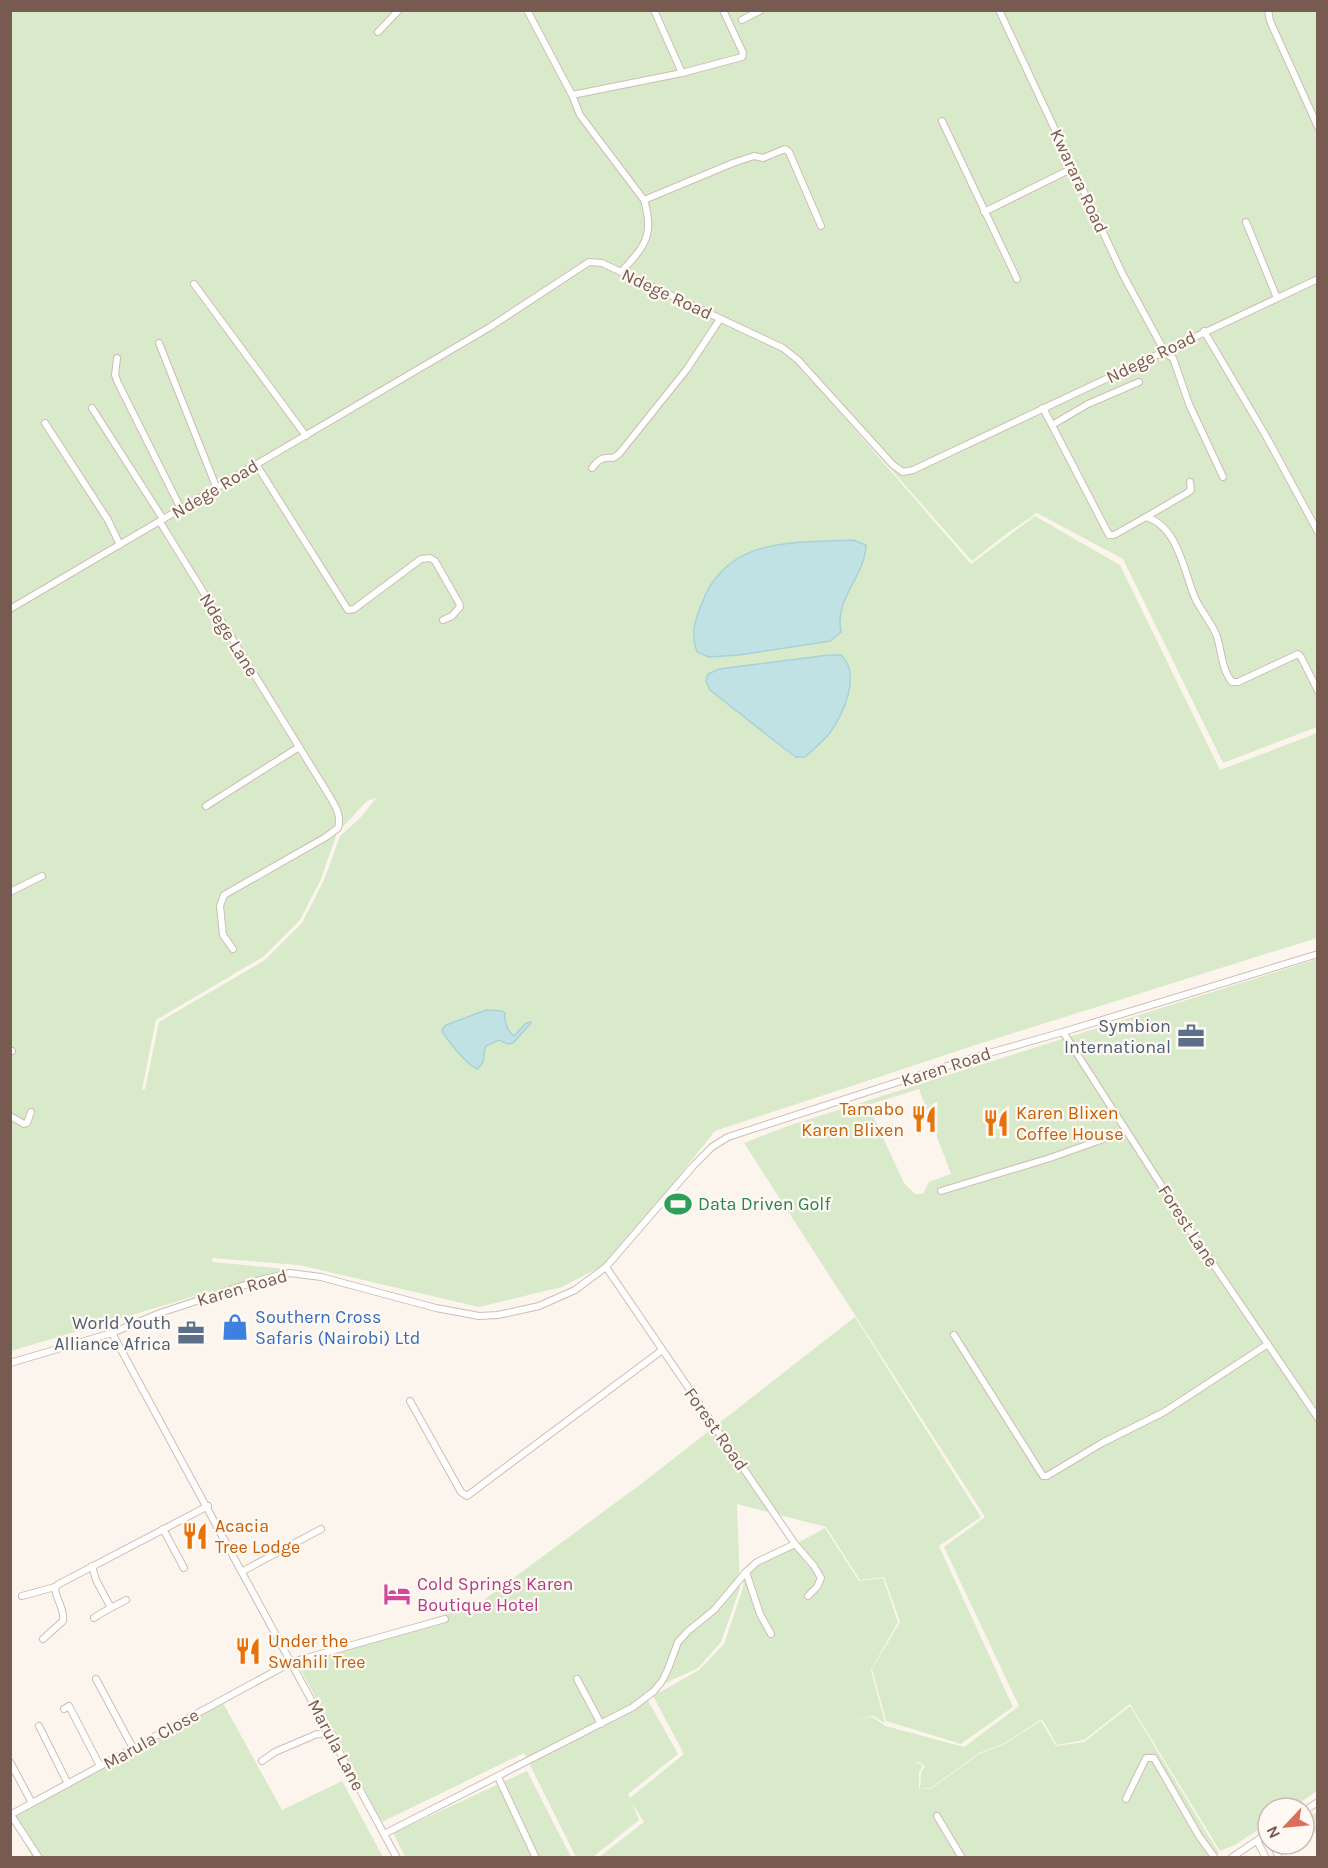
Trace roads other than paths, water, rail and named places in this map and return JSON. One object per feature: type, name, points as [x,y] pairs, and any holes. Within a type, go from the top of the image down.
[{"type":"street","points":[[378,32],[399,10]]},
{"type":"street","points":[[527,10],[572,95],[580,115],[644,200],[648,212],[647,237],[643,248],[621,272]]},
{"type":"street","points":[[654,10],[682,73]]},
{"type":"street","points":[[572,95],[682,73],[744,56],[723,10]]},
{"type":"street","points":[[742,20],[761,10]]},
{"type":"street","name":"Kwarara Road","points":[[999,10],[1123,275],[1166,354],[1173,358],[1189,404],[1223,477]]},
{"type":"street","points":[[1268,10],[1270,21],[1317,126]]},
{"type":"street","points":[[942,122],[1017,279]]},
{"type":"street","points":[[644,200],[734,163],[754,156],[764,158],[785,149],[789,152],[821,226]]},
{"type":"street","points":[[984,212],[1073,168]]},
{"type":"street","points":[[1246,222],[1276,298]]},
{"type":"street","name":"Ndege Road","points":[[10,609],[490,327],[589,262],[602,263],[783,348],[792,355],[884,457],[903,472],[913,470],[1317,279]]},
{"type":"street","points":[[194,285],[306,436]]},
{"type":"street","points":[[592,468],[598,460],[604,457],[613,458],[619,454],[687,369],[720,319]]},
{"type":"street","points":[[1204,332],[1271,445],[1317,532]]},
{"type":"street","points":[[159,344],[217,489]]},
{"type":"street","points":[[117,358],[115,375],[118,383],[181,509]]},
{"type":"street","points":[[1052,425],[1088,404],[1139,382]]},
{"type":"street","name":"Ndege Lane","points":[[92,408],[337,809],[339,824],[326,837],[225,895],[220,906],[223,935],[233,949]]},
{"type":"street","points":[[1043,408],[1109,535],[1146,518],[1188,493],[1191,490],[1190,482]]},
{"type":"street","points":[[45,423],[108,520],[120,545]]},
{"type":"street","points":[[256,464],[348,610],[354,609],[421,559],[430,558],[435,561],[460,607],[452,616],[443,620]]},
{"type":"street","points":[[1146,518],[1159,524],[1172,539],[1196,600],[1215,631],[1224,665],[1232,682],[1238,682],[1298,654],[1317,691]]},
{"type":"street","points":[[206,806],[299,747]]},
{"type":"street","points":[[10,892],[42,876]]},
{"type":"street","name":"Karen Road","points":[[10,1363],[112,1333],[160,1313],[260,1280],[290,1273],[321,1277],[436,1308],[490,1316],[526,1310],[562,1297],[588,1282],[606,1267],[694,1165],[728,1137],[975,1057],[1317,954]]},
{"type":"street","name":"Forest Lane","points":[[1063,1032],[1192,1233],[1317,1418]]},
{"type":"street","points":[[10,1116],[24,1124],[27,1123],[30,1112]]},
{"type":"street","points":[[941,1191],[1050,1158],[1126,1131]]},
{"type":"street","name":"Forest Road","points":[[606,1267],[661,1351],[795,1544],[814,1566],[821,1578],[817,1587],[808,1596]]},
{"type":"street","name":"Marula Lane","points":[[112,1333],[397,1857]]},
{"type":"street","points":[[954,1335],[1043,1476],[1047,1476],[1102,1443],[1164,1412],[1268,1344]]},
{"type":"street","points":[[410,1401],[461,1492],[467,1496],[661,1351]]},
{"type":"street","points":[[22,1596],[55,1587],[98,1562],[208,1506]]},
{"type":"street","points":[[163,1529],[184,1568]]},
{"type":"street","points":[[243,1571],[321,1529]]},
{"type":"street","points":[[384,1834],[626,1711],[654,1691],[668,1669],[678,1642],[714,1610],[746,1572],[757,1563],[795,1544]]},
{"type":"street","points":[[92,1566],[96,1580],[110,1606]]},
{"type":"street","points":[[746,1572],[760,1614],[771,1634]]},
{"type":"street","points":[[43,1639],[63,1621],[64,1611],[55,1587]]},
{"type":"street","points":[[97,1614],[126,1600]]},
{"type":"street","name":"Marula Close","points":[[11,1815],[292,1662],[445,1619]]},
{"type":"street","points":[[96,1679],[133,1748]]},
{"type":"street","points":[[577,1679],[601,1724]]},
{"type":"street","points":[[64,1709],[69,1706],[100,1766]]},
{"type":"street","points":[[39,1726],[68,1784]]},
{"type":"street","points":[[262,1761],[276,1752],[317,1734],[332,1735]]},
{"type":"street","points":[[1126,1799],[1146,1758],[1154,1758],[1195,1828],[1215,1857]]},
{"type":"street","points":[[10,1762],[33,1803]]},
{"type":"street","points":[[498,1777],[536,1857]]},
{"type":"street","points":[[11,1815],[39,1857]]},
{"type":"street","points":[[937,1816],[962,1857]]},
{"type":"street","points":[[1231,1857],[1256,1842]]},
{"type":"water","points":[[853,540],[866,545],[864,557],[842,609],[841,632],[830,641],[739,655],[709,657],[697,652],[694,627],[697,615],[713,581],[728,565],[745,554],[765,548],[808,542]]},
{"type":"water","points":[[841,655],[847,663],[850,673],[848,695],[840,716],[829,734],[805,757],[796,757],[785,749],[710,690],[706,681],[708,674],[719,669]]},
{"type":"water","points":[[486,1010],[505,1013],[506,1026],[514,1036],[525,1024],[531,1023],[513,1043],[508,1044],[499,1040],[486,1046],[483,1061],[477,1069],[458,1053],[442,1030],[446,1025]]},
{"type":"place","name":"Symbion International","points":[[1191,1036]]},
{"type":"place","name":"Tamabo Karen Blixen","points":[[924,1119]]},
{"type":"place","name":"Karen Blixen Coffee House","points":[[996,1123]]},
{"type":"place","name":"Data Driven Golf","points":[[678,1204]]},
{"type":"place","name":"Southern Cross Safaris (Nairobi) Ltd","points":[[235,1327]]},
{"type":"place","name":"World Youth Alliance Africa","points":[[191,1333]]},
{"type":"place","name":"Acacia Tree Lodge","points":[[195,1536]]},
{"type":"place","name":"Cold Springs Karen Boutique Hotel","points":[[397,1594]]},
{"type":"place","name":"Under the Swahili Tree","points":[[248,1651]]}]
